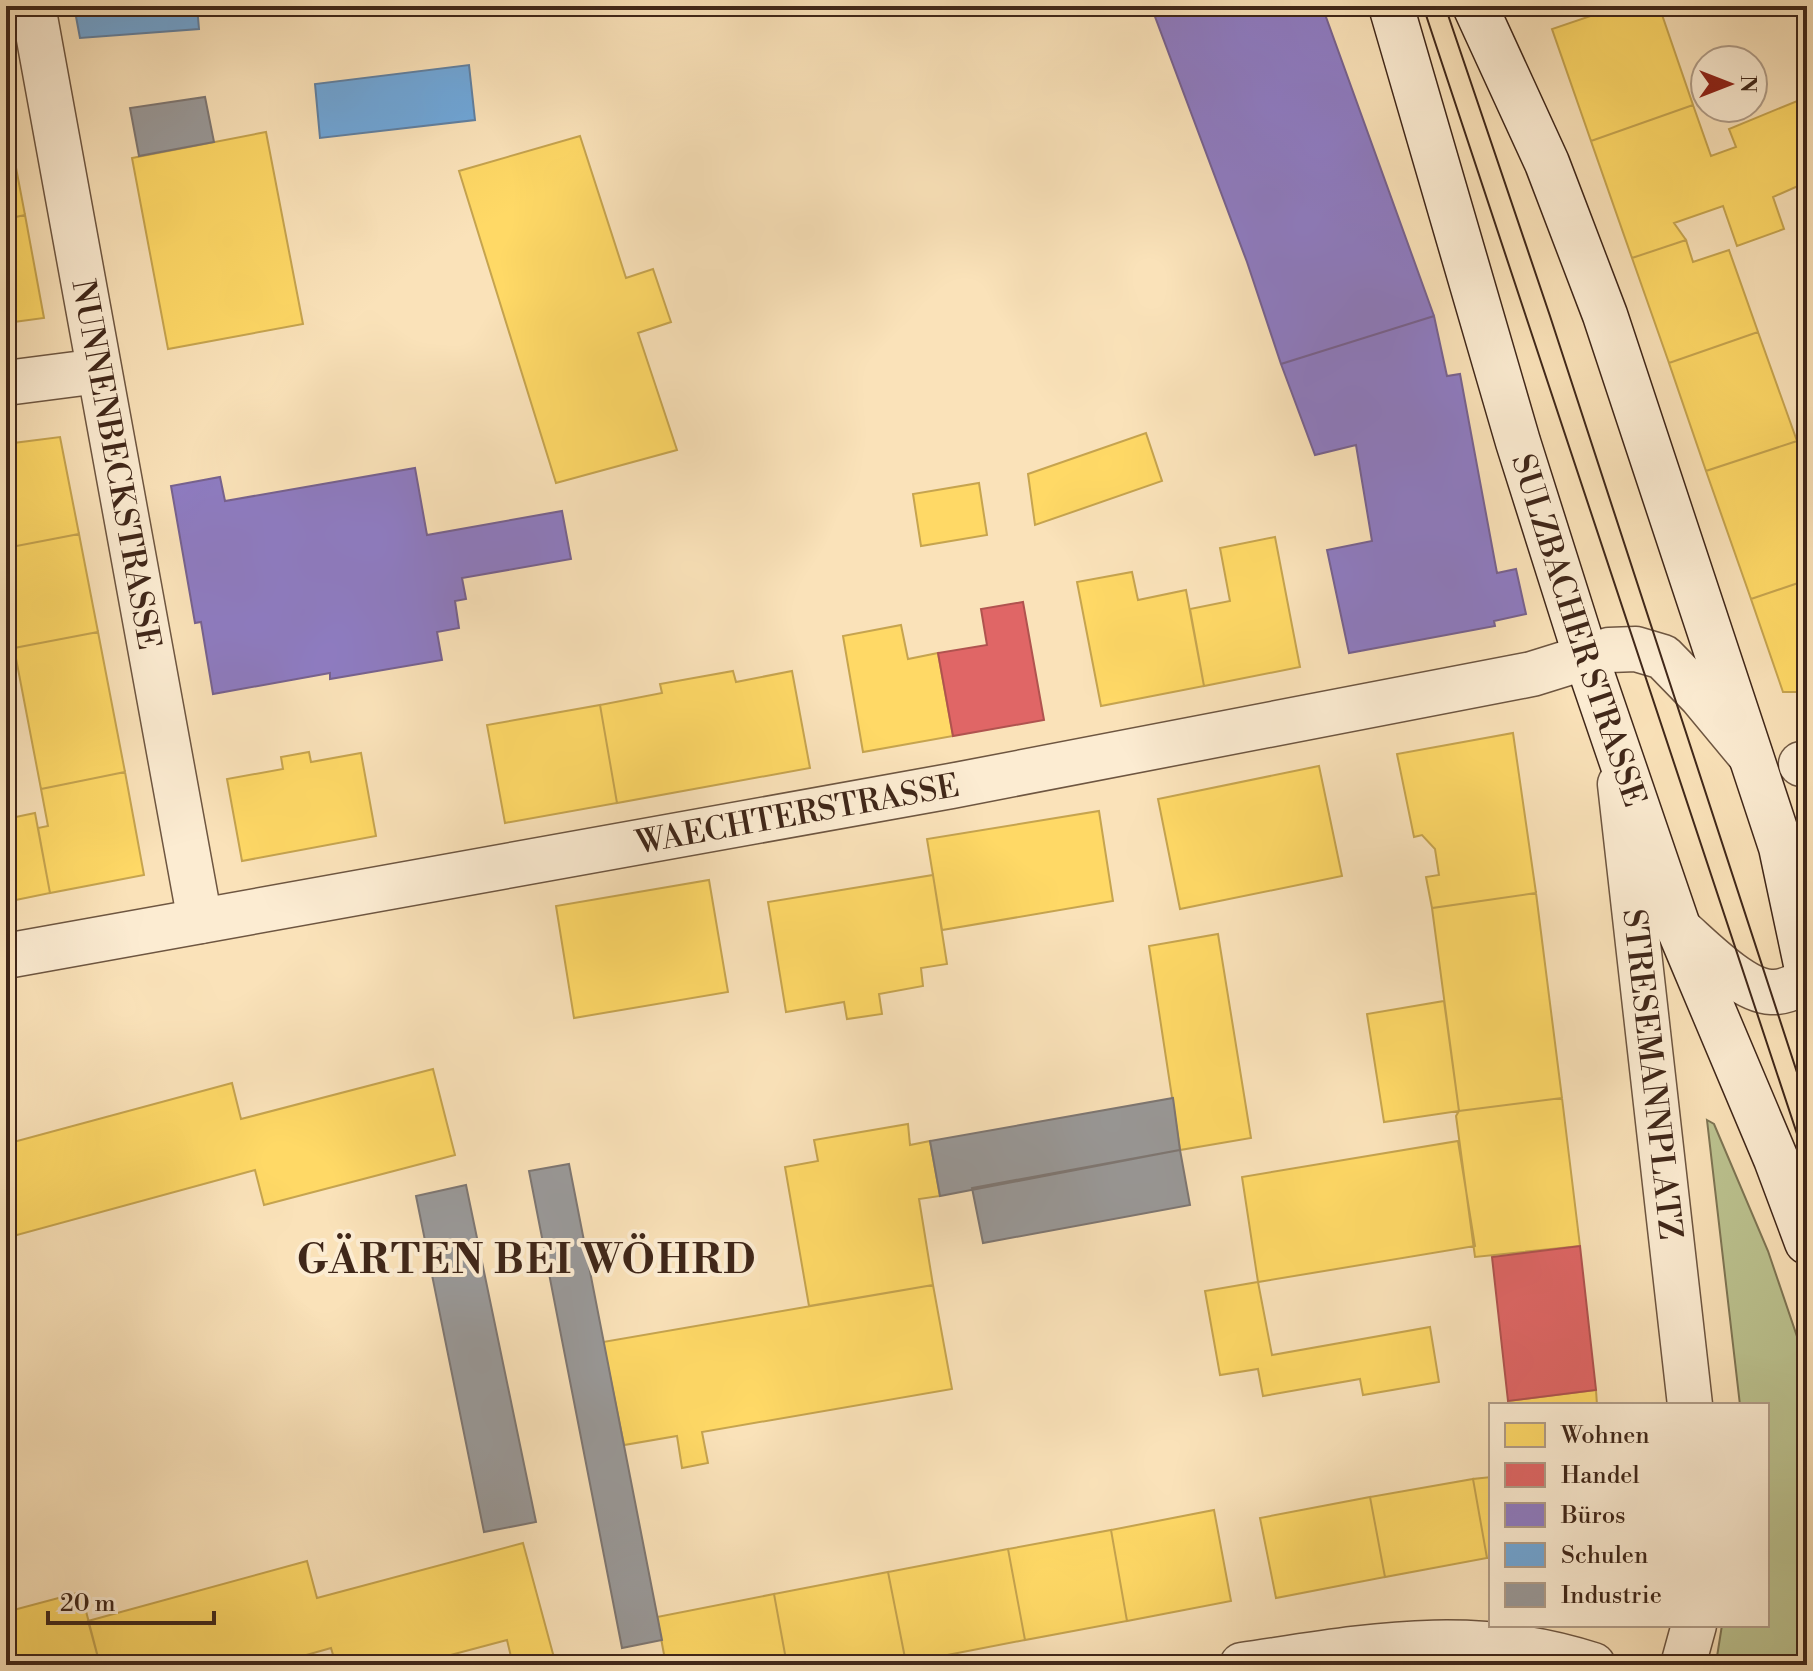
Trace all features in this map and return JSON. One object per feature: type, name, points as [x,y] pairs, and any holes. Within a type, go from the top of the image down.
[{"type":"street","name":"NUNNENBECKSTRASSE","points":[[33,6],[200,921]]},
{"type":"street","name":"SULZBACHER STRASSE","points":[[1391,6],[1522,456],[1586,657],[1679,929],[1770,1145],[1807,1242]]},
{"type":"street","points":[[1475,6],[1547,163],[1588,265],[1781,847],[1807,969]]},
{"type":"street","points":[[6,383],[99,371]]},
{"type":"street","name":"WAECHTERSTRASSE","points":[[6,956],[951,786],[1532,674],[1609,650],[1636,649],[1663,657],[1701,696],[1752,757]]},
{"type":"street","name":"STRESEMANNPLATZ","points":[[1616,741],[1652,1088],[1690,1403]]},
{"type":"street","points":[[1679,929],[1723,966],[1759,990],[1784,991],[1807,981]]},
{"type":"street","points":[[1683,1665],[1693,1627]]},
{"type":"street","points":[[1242,1665],[1389,1643],[1454,1641],[1486,1643],[1571,1658],[1593,1665]]},
{"type":"green space","points":[[1707,1120],[1714,1124],[1768,1251],[1807,1366],[1807,1665],[1716,1663],[1722,1627],[1769,1627],[1769,1403],[1740,1403]]},
{"type":"building: Wohnen","points":[[1620,6],[1659,6],[1689,93],[1689,106],[1591,141],[1552,29]]},
{"type":"building: Wohnen","points":[[1802,99],[1807,116],[1807,182],[1773,197],[1784,229],[1737,246],[1723,206],[1674,223],[1686,240],[1632,258],[1591,141],[1689,106],[1689,124],[1700,124],[1711,156],[1736,147],[1729,129],[1741,124],[1769,124],[1769,113]]},
{"type":"building: Wohnen","points":[[6,115],[25,215],[6,219]]},
{"type":"building: Wohnen","points":[[266,132],[303,324],[168,349],[132,158]]},
{"type":"building: Wohnen","points":[[580,136],[626,278],[653,269],[671,322],[638,333],[677,450],[556,483],[459,171]]},
{"type":"building: Wohnen","points":[[25,215],[44,318],[6,323],[6,219]]},
{"type":"building: Wohnen","points":[[1686,240],[1693,262],[1729,250],[1758,332],[1669,363],[1632,258]]},
{"type":"building: Wohnen","points":[[1758,332],[1797,441],[1706,471],[1669,363]]},
{"type":"building: Wohnen","points":[[1146,433],[1162,481],[1035,525],[1028,474]]},
{"type":"building: Wohnen","points":[[60,437],[79,534],[6,548],[6,444]]},
{"type":"building: Wohnen","points":[[1797,441],[1807,470],[1807,580],[1751,599],[1706,471]]},
{"type":"building: Wohnen","points":[[979,483],[987,535],[921,546],[913,494]]},
{"type":"building: Wohnen","points":[[79,534],[98,632],[14,648],[6,605],[6,583],[11,581],[6,548]]},
{"type":"building: Wohnen","points":[[1275,537],[1300,667],[1204,686],[1190,609],[1230,601],[1220,548]]},
{"type":"building: Wohnen","points":[[1132,572],[1138,600],[1186,590],[1204,686],[1101,706],[1077,582]]},
{"type":"building: Wohnen","points":[[1807,580],[1807,692],[1783,692],[1751,599]]},
{"type":"building: Wohnen","points":[[901,625],[908,659],[938,653],[953,736],[863,752],[843,636]]},
{"type":"building: Wohnen","points":[[98,632],[125,772],[41,789],[14,648]]},
{"type":"building: Wohnen","points":[[733,671],[736,682],[792,671],[810,768],[617,803],[600,705],[662,693],[660,684]]},
{"type":"building: Wohnen","points":[[600,705],[617,803],[505,823],[487,725]]},
{"type":"building: Wohnen","points":[[1513,733],[1536,893],[1432,908],[1426,877],[1439,875],[1435,849],[1422,835],[1414,837],[1397,754]]},
{"type":"building: Wohnen","points":[[309,752],[311,762],[361,753],[376,836],[242,861],[227,779],[283,769],[281,757]]},
{"type":"building: Wohnen","points":[[1319,766],[1342,876],[1180,909],[1158,799]]},
{"type":"building: Wohnen","points":[[125,772],[144,875],[50,893],[38,828],[48,826],[41,789]]},
{"type":"building: Wohnen","points":[[1099,811],[1113,901],[942,930],[927,839]]},
{"type":"building: Wohnen","points":[[35,813],[50,893],[6,902],[6,819]]},
{"type":"building: Wohnen","points":[[933,875],[947,964],[921,968],[923,986],[879,994],[882,1014],[847,1019],[844,1002],[786,1012],[768,902]]},
{"type":"building: Wohnen","points":[[709,880],[728,992],[574,1018],[556,906]]},
{"type":"building: Wohnen","points":[[1536,893],[1562,1098],[1459,1111],[1432,908]]},
{"type":"building: Wohnen","points":[[1218,934],[1251,1138],[1180,1150],[1149,946]]},
{"type":"building: Wohnen","points":[[1444,1001],[1459,1111],[1384,1122],[1367,1014]]},
{"type":"building: Wohnen","points":[[433,1069],[455,1155],[264,1205],[255,1170],[6,1238],[6,1144],[232,1083],[241,1119]]},
{"type":"building: Wohnen","points":[[1562,1098],[1580,1246],[1475,1257],[1456,1116],[1459,1111]]},
{"type":"building: Wohnen","points":[[908,1124],[910,1145],[930,1141],[940,1196],[919,1199],[933,1285],[809,1306],[785,1167],[818,1161],[814,1140]]},
{"type":"building: Wohnen","points":[[1458,1141],[1475,1246],[1258,1282],[1242,1177]]},
{"type":"building: Wohnen","points":[[1258,1282],[1272,1355],[1430,1327],[1439,1382],[1363,1395],[1360,1379],[1263,1396],[1258,1369],[1220,1375],[1205,1291]]},
{"type":"building: Wohnen","points":[[933,1285],[952,1389],[702,1432],[708,1463],[682,1468],[677,1436],[624,1445],[603,1342]]},
{"type":"building: Wohnen","points":[[1596,1390],[1597,1403],[1508,1403]]},
{"type":"building: Wohnen","points":[[1489,1477],[1489,1558],[1487,1558],[1473,1479]]},
{"type":"building: Wohnen","points":[[1473,1479],[1487,1558],[1385,1577],[1370,1497]]},
{"type":"building: Wohnen","points":[[1370,1497],[1385,1577],[1276,1598],[1260,1518]]},
{"type":"building: Wohnen","points":[[1214,1510],[1231,1601],[1127,1621],[1111,1530]]},
{"type":"building: Wohnen","points":[[1111,1530],[1127,1621],[1025,1640],[1008,1549]]},
{"type":"building: Wohnen","points":[[523,1543],[556,1665],[513,1665],[507,1640],[413,1665],[336,1665],[331,1648],[271,1665],[100,1665],[88,1621],[307,1561],[317,1598]]},
{"type":"building: Wohnen","points":[[1008,1549],[1025,1640],[906,1663],[888,1572]]},
{"type":"building: Wohnen","points":[[888,1572],[906,1663],[787,1665],[774,1594]]},
{"type":"building: Wohnen","points":[[81,1592],[100,1665],[6,1665],[6,1612]]},
{"type":"building: Wohnen","points":[[774,1594],[787,1665],[666,1665],[657,1617]]},
{"type":"building: Handel","points":[[1023,602],[1044,720],[953,736],[938,653],[987,645],[981,609]]},
{"type":"building: Handel","points":[[1580,1246],[1596,1390],[1508,1401],[1492,1257]]},
{"type":"building: Büros","points":[[1151,6],[1322,6],[1434,316],[1281,364],[1247,262]]},
{"type":"building: Büros","points":[[1434,316],[1447,376],[1460,374],[1497,573],[1516,569],[1526,614],[1494,621],[1495,626],[1349,653],[1327,550],[1372,541],[1356,445],[1315,455],[1281,364]]},
{"type":"building: Büros","points":[[415,468],[427,535],[562,511],[571,559],[462,578],[466,599],[455,601],[459,628],[437,632],[442,660],[330,679],[330,673],[213,694],[201,622],[195,623],[171,486],[220,477],[225,501]]},
{"type":"building: Schulen","points":[[74,6],[197,6],[199,29],[80,38]]},
{"type":"building: Schulen","points":[[469,65],[475,120],[320,138],[315,84]]},
{"type":"building: Industrie","points":[[205,97],[214,142],[139,156],[130,108]]},
{"type":"building: Industrie","points":[[1173,1098],[1180,1150],[940,1196],[930,1141]]},
{"type":"building: Industrie","points":[[1180,1150],[1190,1205],[983,1243],[972,1188]]},
{"type":"building: Industrie","points":[[569,1164],[662,1640],[622,1648],[529,1171]]},
{"type":"building: Industrie","points":[[466,1185],[536,1522],[484,1532],[416,1196]]},
{"type":"tram line","points":[[1423,6],[1807,1164]]},
{"type":"tram line","points":[[1445,6],[1550,316],[1807,1103]]},
{"type":"district","name":"GÄRTEN BEI WÖHRD","points":[[527,1259]]}]
